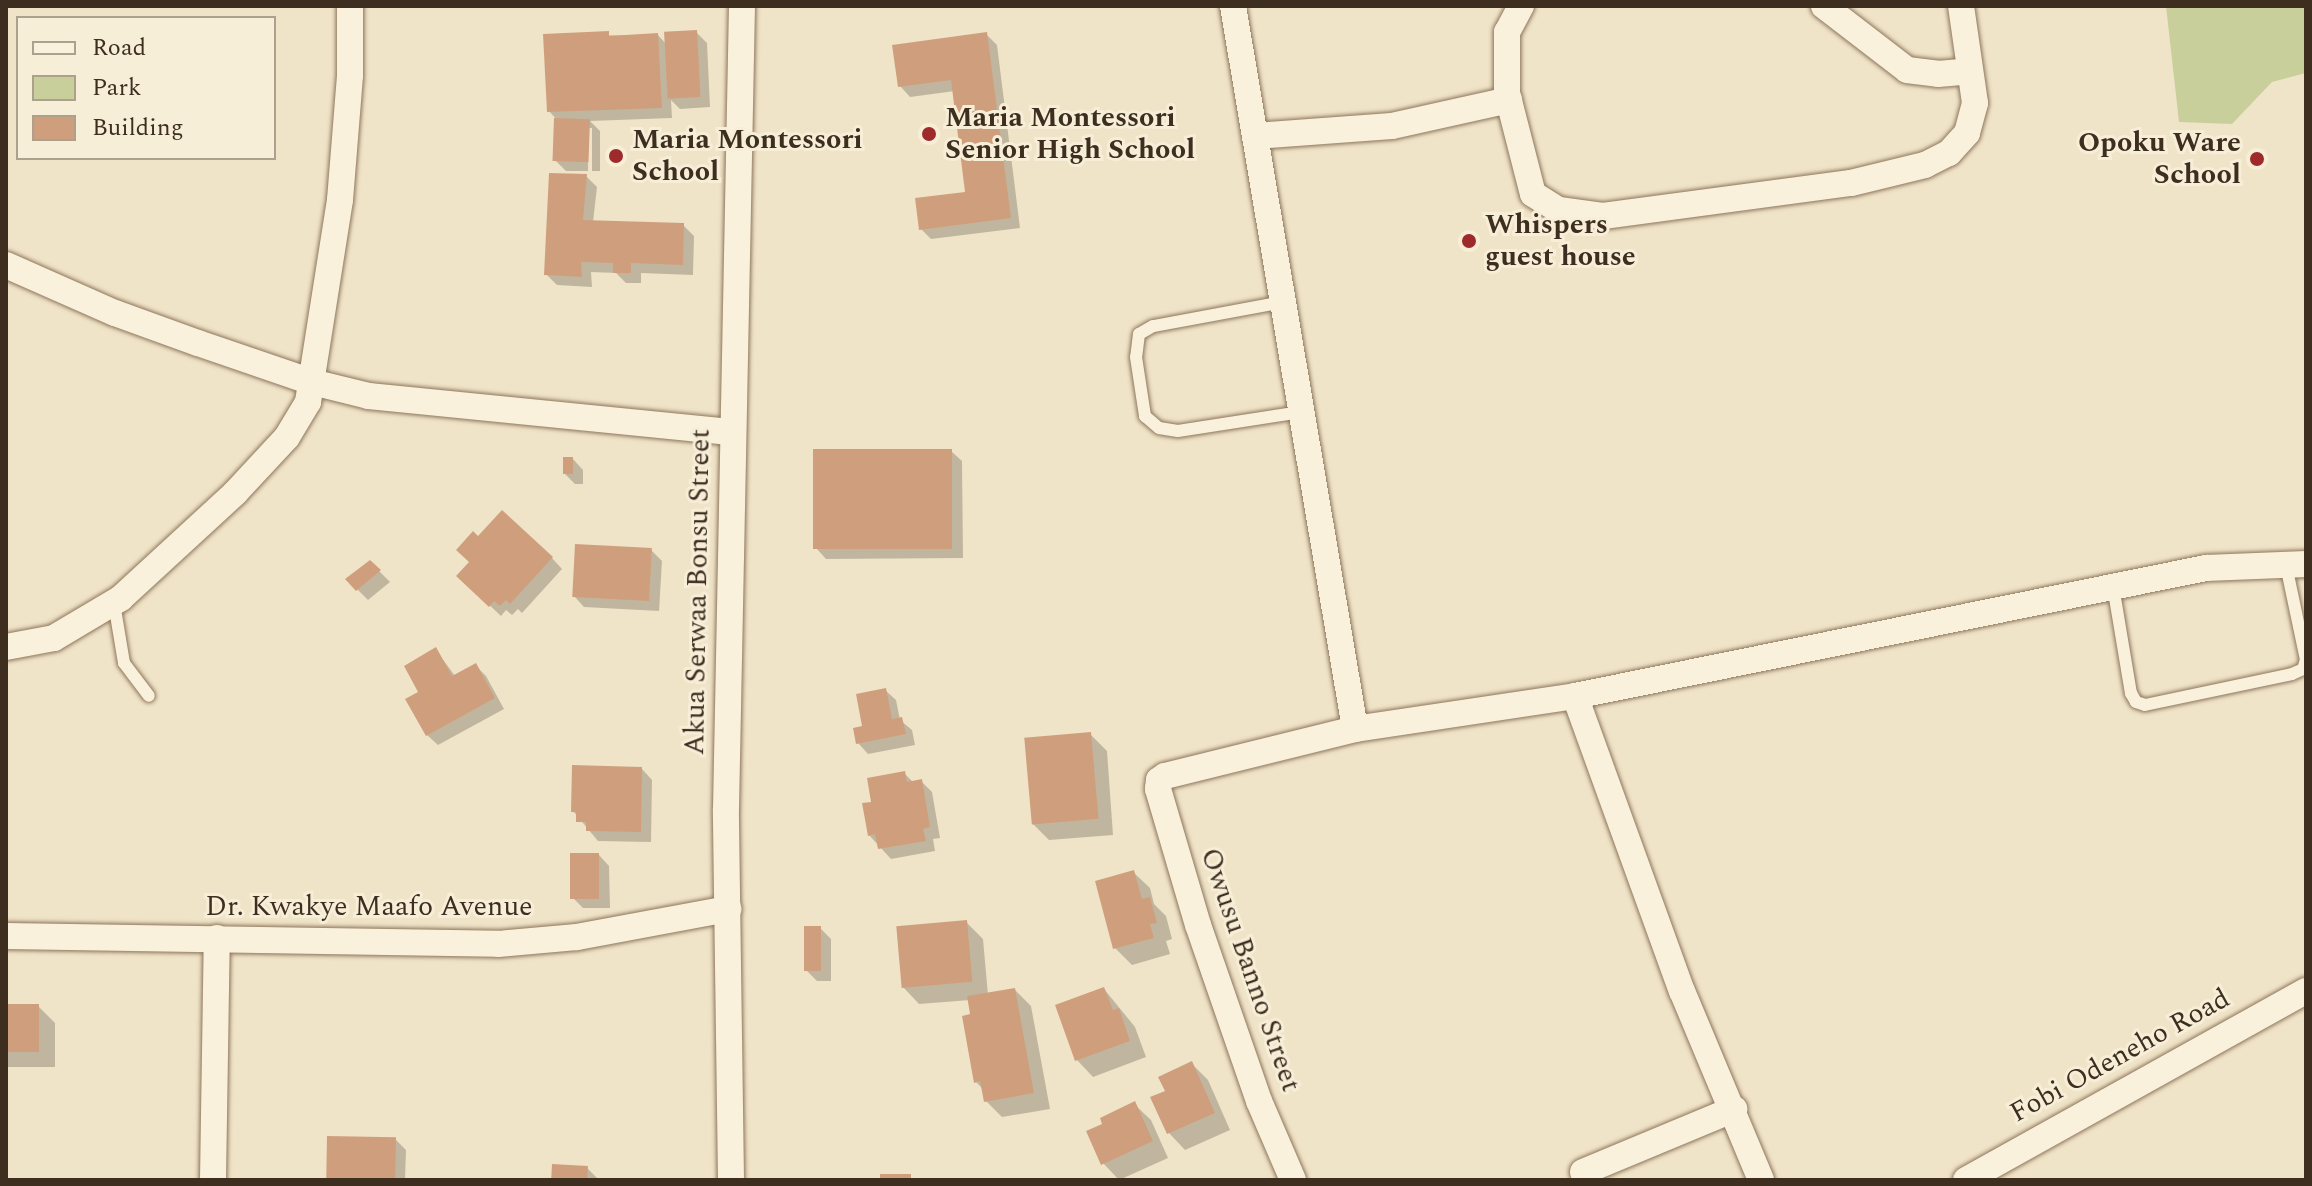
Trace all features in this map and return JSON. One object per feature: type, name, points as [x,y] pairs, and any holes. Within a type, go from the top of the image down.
[{"type":"street","points":[[6,647],[54,638],[114,603],[171,554],[287,437],[308,402],[340,200],[350,75],[350,6]]},
{"type":"street","name":"Akua Serwaa Bonsu Street","points":[[731,1180],[728,909],[732,432],[741,192],[742,6]]},
{"type":"street","points":[[1233,6],[1355,729],[1575,696],[2206,568],[2296,565]]},
{"type":"street","points":[[1521,6],[1507,32],[1509,100],[1533,194],[1559,210],[1603,216],[1851,183],[1925,165],[1949,153],[1967,133],[1975,103],[1961,6]]},
{"type":"street","points":[[1824,6],[1907,70],[1938,74],[1970,71]]},
{"type":"street","points":[[1255,136],[1392,126],[1509,100]]},
{"type":"street","points":[[6,265],[115,313],[312,382],[406,401],[732,432]]},
{"type":"street","points":[[1575,696],[1682,991],[1734,1109],[1761,1180]]},
{"type":"street","name":"Owusu Banno Street","points":[[1293,1180],[1259,1101],[1198,925],[1160,798],[1162,778],[1355,729]]},
{"type":"street","name":"Dr. Kwakye Maafo Avenue","points":[[6,936],[498,944],[577,937],[728,909]]},
{"type":"street","points":[[213,1180],[217,938]]},
{"type":"street","name":"Fobi Odeneho Road","points":[[1966,1180],[2008,1168],[2306,991]]},
{"type":"street","points":[[1583,1172],[1734,1109]]},
{"type":"lane","points":[[1283,302],[1153,326],[1139,334],[1136,357],[1145,416],[1159,428],[1178,431],[1301,412]]},
{"type":"lane","points":[[2113,586],[2131,693],[2136,702],[2145,705],[2292,674],[2303,669],[2306,660],[2296,565]]},
{"type":"lane","points":[[114,603],[124,663],[149,696]]},
{"type":"green space","points":[[2166,6],[2306,6],[2306,73],[2272,82],[2232,124],[2179,122]]},
{"type":"building","points":[[697,30],[701,97],[668,99],[664,32]]},
{"type":"building","points":[[609,31],[609,36],[658,33],[662,108],[547,112],[543,34]]},
{"type":"building","points":[[987,32],[1011,218],[919,230],[915,198],[965,192],[951,80],[898,87],[892,45]]},
{"type":"building","points":[[554,118],[590,119],[588,162],[552,161]]},
{"type":"building","points":[[549,173],[587,174],[583,220],[684,223],[683,265],[631,263],[631,273],[613,273],[613,263],[581,262],[582,277],[544,275]]},
{"type":"building","points":[[813,449],[952,449],[952,549],[813,549]]},
{"type":"building","points":[[563,457],[573,457],[573,474],[563,474]]},
{"type":"building","points":[[502,510],[553,557],[510,604],[506,600],[500,606],[494,601],[489,607],[456,576],[469,562],[456,550],[473,531],[478,536]]},
{"type":"building","points":[[575,544],[652,548],[649,601],[572,597]]},
{"type":"building","points":[[370,560],[381,570],[356,591],[345,579]]},
{"type":"building","points":[[436,647],[452,676],[476,663],[495,698],[426,736],[405,699],[418,692],[404,666]]},
{"type":"building","points":[[886,688],[892,719],[902,717],[906,734],[856,744],[853,728],[862,726],[856,694]]},
{"type":"building","points":[[1091,732],[1099,819],[1032,825],[1024,738]]},
{"type":"building","points":[[572,765],[642,767],[641,832],[586,831],[586,822],[576,822],[576,812],[571,812]]},
{"type":"building","points":[[905,771],[907,782],[922,779],[930,827],[923,829],[926,841],[878,849],[875,834],[868,836],[862,803],[871,802],[867,778]]},
{"type":"building","points":[[570,853],[599,853],[599,899],[570,899]]},
{"type":"building","points":[[1134,870],[1142,899],[1150,897],[1157,923],[1150,924],[1154,938],[1113,949],[1095,881]]},
{"type":"building","points":[[967,920],[972,982],[902,988],[896,926]]},
{"type":"building","points":[[804,926],[821,926],[821,971],[804,971]]},
{"type":"building","points":[[1104,987],[1113,1010],[1119,1008],[1130,1041],[1075,1061],[1055,1005]]},
{"type":"building","points":[[1015,988],[1034,1093],[984,1102],[980,1081],[974,1083],[962,1016],[970,1014],[967,996]]},
{"type":"building","points":[[6,1004],[39,1004],[39,1052],[6,1052]]},
{"type":"building","points":[[1192,1061],[1215,1113],[1167,1134],[1150,1097],[1165,1091],[1158,1077]]},
{"type":"building","points":[[1135,1101],[1153,1141],[1101,1165],[1086,1131],[1102,1124],[1100,1118]]},
{"type":"building","points":[[327,1136],[396,1137],[395,1180],[326,1180]]},
{"type":"building","points":[[552,1164],[588,1166],[587,1180],[551,1180]]},
{"type":"building","points":[[880,1174],[911,1174],[911,1180],[880,1180]]},
{"type":"place","name":"Maria Montessori Senior High School","points":[[929,134]]},
{"type":"place","name":"Maria Montessori School","points":[[616,156]]},
{"type":"place","name":"Opoku Ware School","points":[[2257,159]]},
{"type":"place","name":"Whispers guest house","points":[[1469,241]]}]
